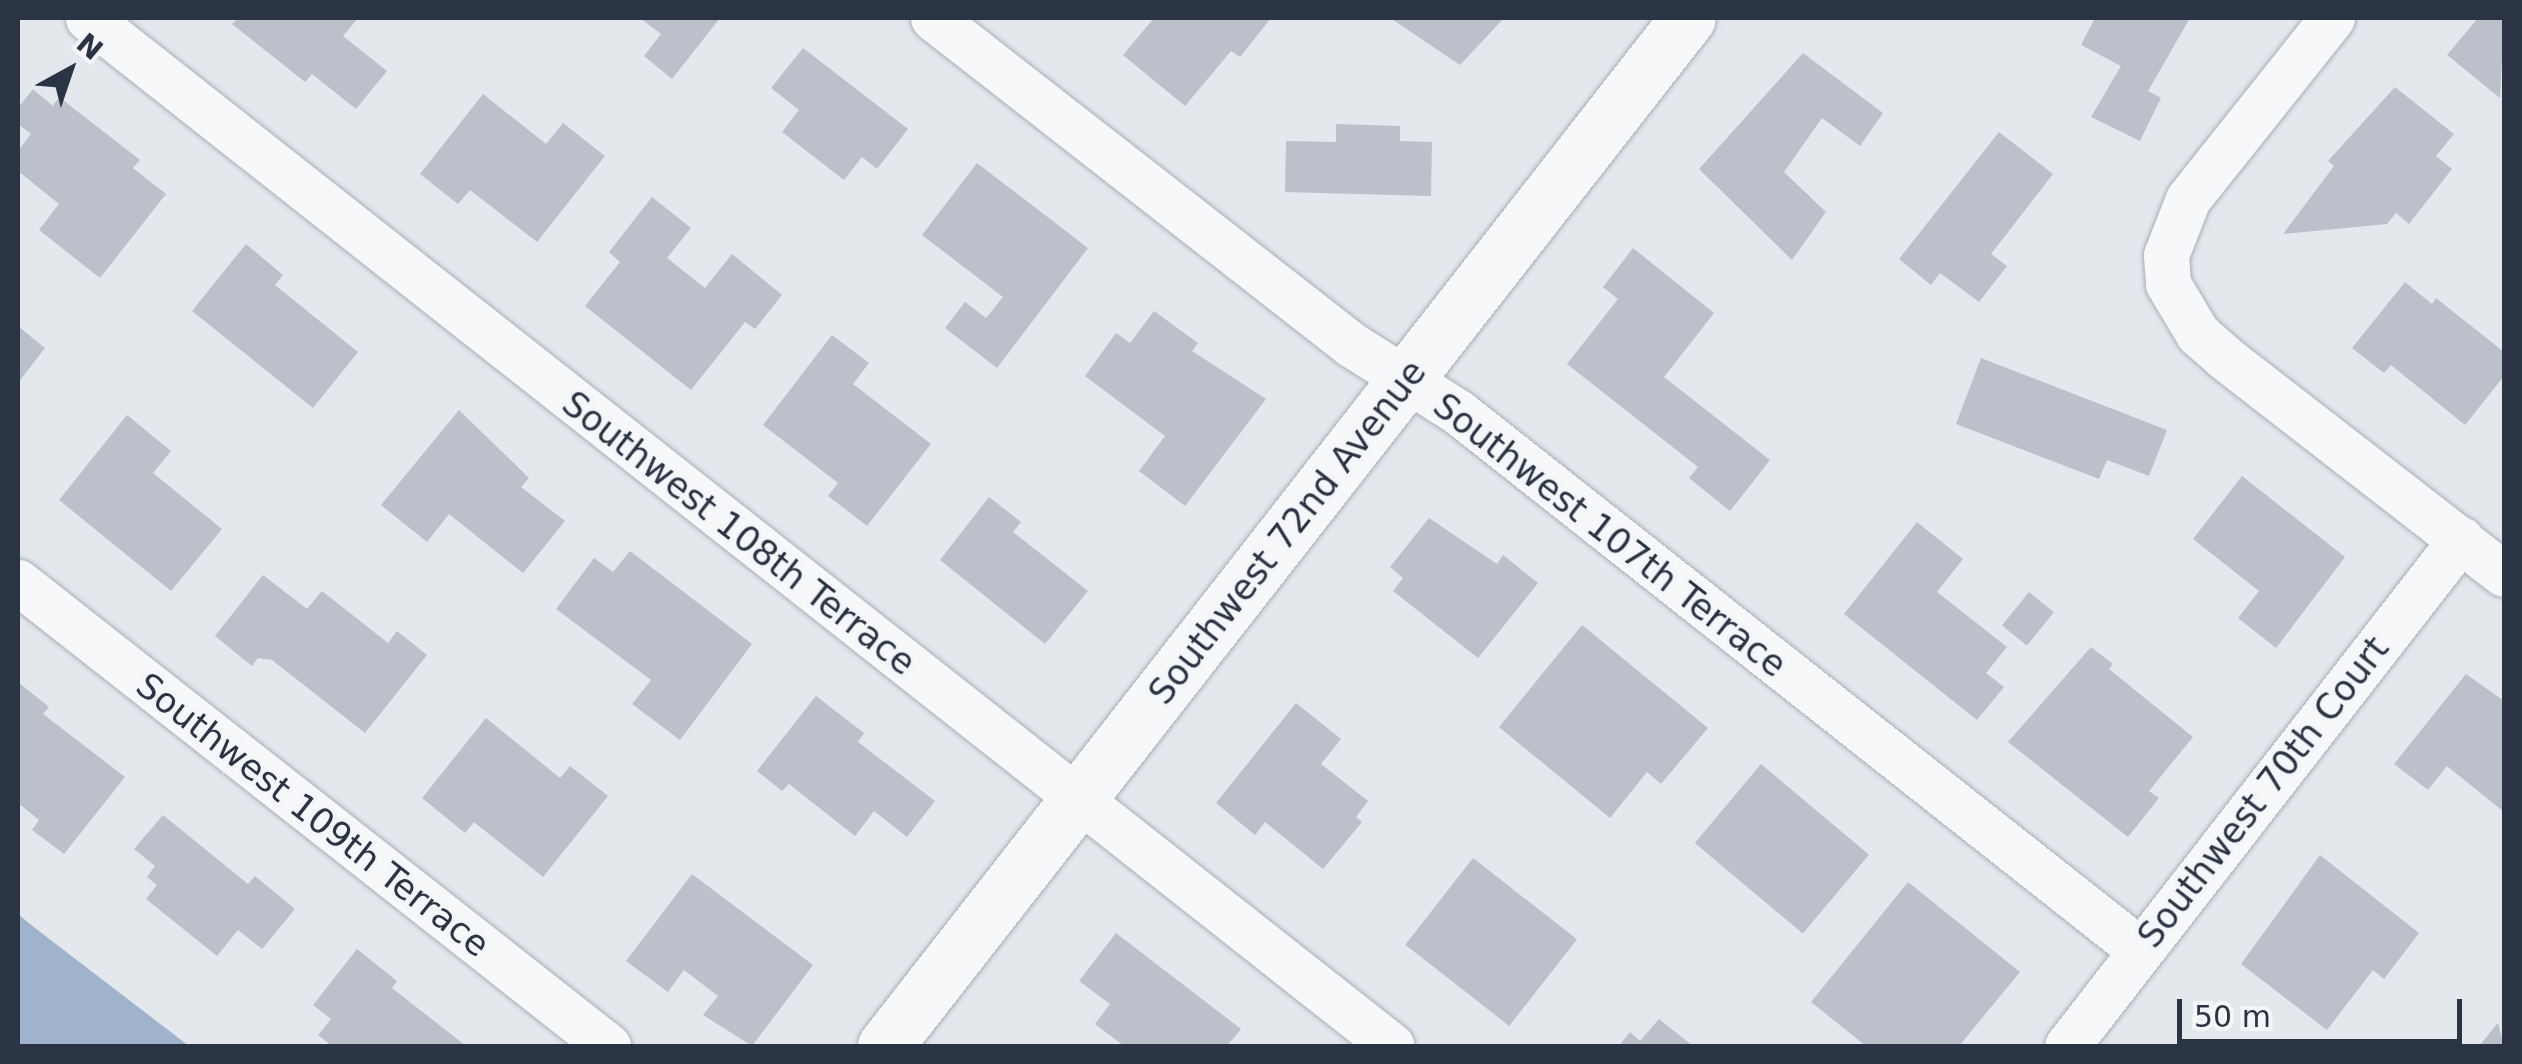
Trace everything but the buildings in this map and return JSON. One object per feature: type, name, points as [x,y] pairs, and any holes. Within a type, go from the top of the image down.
[{"type":"street","name":"Southwest 108th Terrace","points":[[88,18],[1392,1046]]},
{"type":"street","name":"Southwest 72nd Avenue","points":[[884,1046],[1080,801],[1688,18]]},
{"type":"street","points":[[2332,18],[2188,198],[2166,254],[2168,284],[2198,334],[2224,358],[2504,574]]},
{"type":"street","name":"Southwest 107th Terrace","points":[[956,24],[1405,380],[1458,412],[2140,950]]},
{"type":"street","name":"Southwest 70th Court","points":[[2066,1046],[2461,540]]},
{"type":"street","name":"Southwest 109th Terrace","points":[[18,582],[608,1046]]},
{"type":"water","points":[[18,914],[35,928],[189,1046],[18,1046]]}]
